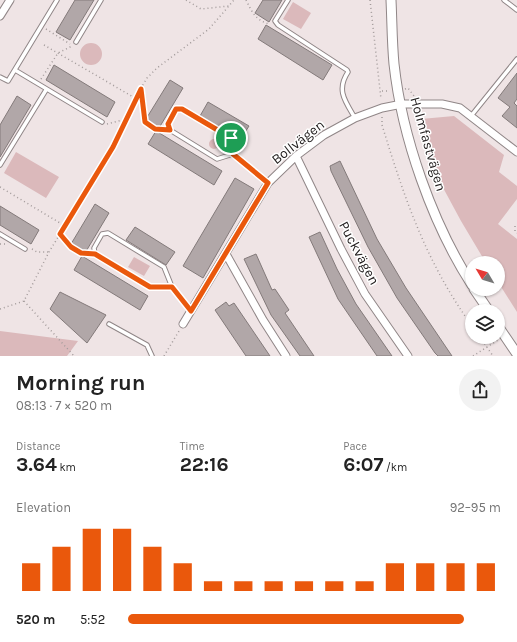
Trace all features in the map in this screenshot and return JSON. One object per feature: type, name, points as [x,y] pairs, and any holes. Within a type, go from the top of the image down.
[{"type":"street","points":[[0,16],[10,0]]},
{"type":"street","name":"Holmfastvägen","points":[[391,0],[394,64],[402,104],[420,175],[438,221],[465,272]]},
{"type":"street","name":"Bollvägen","points":[[183,324],[268,183],[296,156],[324,135],[354,118],[402,104],[442,104],[460,108],[517,152]]},
{"type":"street","name":"Puckvägen","points":[[296,156],[341,249],[365,294],[408,356]]},
{"type":"street","points":[[226,254],[262,320],[286,356]]},
{"type":"street","points":[[505,336],[517,354]]},
{"type":"lane","points":[[0,77],[8,81],[57,0]]},
{"type":"lane","points":[[76,42],[101,0]]},
{"type":"lane","points":[[288,0],[275,21],[278,25],[347,70],[348,72],[342,81],[343,98],[354,118]]},
{"type":"lane","points":[[504,0],[517,10]]},
{"type":"lane","points":[[471,116],[517,59]]},
{"type":"lane","points":[[15,70],[46,90],[102,122]]},
{"type":"lane","points":[[0,165],[46,90]]},
{"type":"lane","points":[[233,154],[217,159],[170,130],[168,124],[176,109],[182,109],[231,138],[233,154],[268,183]]},
{"type":"lane","points":[[0,234],[25,249]]},
{"type":"lane","points":[[172,287],[150,287],[95,254],[94,248],[102,234],[108,234],[164,267],[172,287],[191,311]]},
{"type":"lane","points":[[109,324],[147,345],[152,356]]},
{"type":"path","points":[[186,0],[201,9],[229,6]]},
{"type":"path","points":[[0,309],[24,301],[49,252],[113,147],[135,98],[141,89],[157,68],[210,29],[234,0]]},
{"type":"path","points":[[246,0],[254,16],[264,22],[278,25]]},
{"type":"path","points":[[370,0],[382,91],[382,125],[402,190],[426,250],[454,301],[465,316]]},
{"type":"path","points":[[38,84],[58,53],[74,46],[41,26]]},
{"type":"path","points":[[44,45],[135,98]]},
{"type":"path","points":[[382,91],[408,88],[413,95],[417,97]]},
{"type":"path","points":[[141,89],[145,122],[155,129],[170,130]]},
{"type":"path","points":[[102,122],[107,124],[126,119]]},
{"type":"path","points":[[0,187],[65,226]]},
{"type":"path","points":[[515,226],[515,232],[517,233]]},
{"type":"path","points":[[60,234],[71,247],[81,253],[95,254]]},
{"type":"path","points":[[25,249],[29,248],[38,252],[49,252]]},
{"type":"path","points":[[24,301],[74,356]]},
{"type":"path","points":[[164,356],[183,324]]},
{"type":"path","points":[[473,356],[491,344]]},
{"type":"path","points":[[487,346],[493,356]]},
{"type":"shaded area","points":[[293,2],[311,13],[301,29],[283,19]]},
{"type":"shaded area","points":[[91,43],[99,46],[102,54],[99,62],[91,65],[83,62],[80,54],[83,46]]},
{"type":"shaded area","points":[[454,116],[504,155],[499,172],[517,186],[517,199],[498,224],[517,239],[517,312],[505,293],[505,256],[482,256],[427,158],[421,119]]},
{"type":"shaded area","points":[[212,139],[216,139],[218,140],[218,148],[212,149],[209,146],[209,142]]},
{"type":"shaded area","points":[[16,152],[59,177],[46,198],[4,173]]},
{"type":"shaded area","points":[[134,257],[150,266],[144,276],[128,267]]},
{"type":"shaded area","points":[[0,331],[78,341],[67,356],[0,356]]},
{"type":"building","points":[[75,0],[94,0],[70,40],[56,32]]},
{"type":"building","points":[[263,0],[282,0],[269,22],[255,13]]},
{"type":"building","points":[[266,25],[332,65],[323,80],[258,39]]},
{"type":"building","points":[[54,65],[115,102],[107,117],[46,80]]},
{"type":"building","points":[[517,73],[517,99],[514,103],[517,106],[517,128],[502,116],[510,107],[498,98]]},
{"type":"building","points":[[170,80],[183,88],[159,128],[146,119]]},
{"type":"building","points":[[17,96],[31,105],[0,157],[0,125]]},
{"type":"building","points":[[208,102],[249,126],[240,140],[200,116]]},
{"type":"building","points":[[156,131],[222,171],[214,185],[148,144]]},
{"type":"building","points":[[340,161],[377,239],[406,288],[452,356],[438,356],[435,353],[397,298],[368,247],[331,171],[330,166]]},
{"type":"building","points":[[235,178],[254,189],[203,278],[183,266]]},
{"type":"building","points":[[95,204],[109,213],[85,253],[71,244]]},
{"type":"building","points":[[0,206],[39,230],[31,244],[0,225]]},
{"type":"building","points":[[135,227],[175,252],[166,265],[126,240]]},
{"type":"building","points":[[320,232],[337,269],[356,304],[392,356],[377,356],[338,299],[309,237]]},
{"type":"building","points":[[256,254],[272,290],[275,289],[289,310],[285,313],[314,356],[300,356],[271,315],[244,259]]},
{"type":"building","points":[[82,256],[148,296],[140,310],[74,270]]},
{"type":"building","points":[[60,292],[106,315],[87,343],[50,309]]},
{"type":"building","points":[[226,302],[229,306],[234,303],[270,356],[246,356],[215,310]]},
{"type":"route","points":[[141,89],[145,122],[155,129],[170,130],[168,124],[176,109],[182,109],[231,138],[233,154],[268,183],[191,311],[172,287],[150,287],[95,254],[81,253],[71,247],[60,234],[113,147],[135,98],[141,89]]}]
